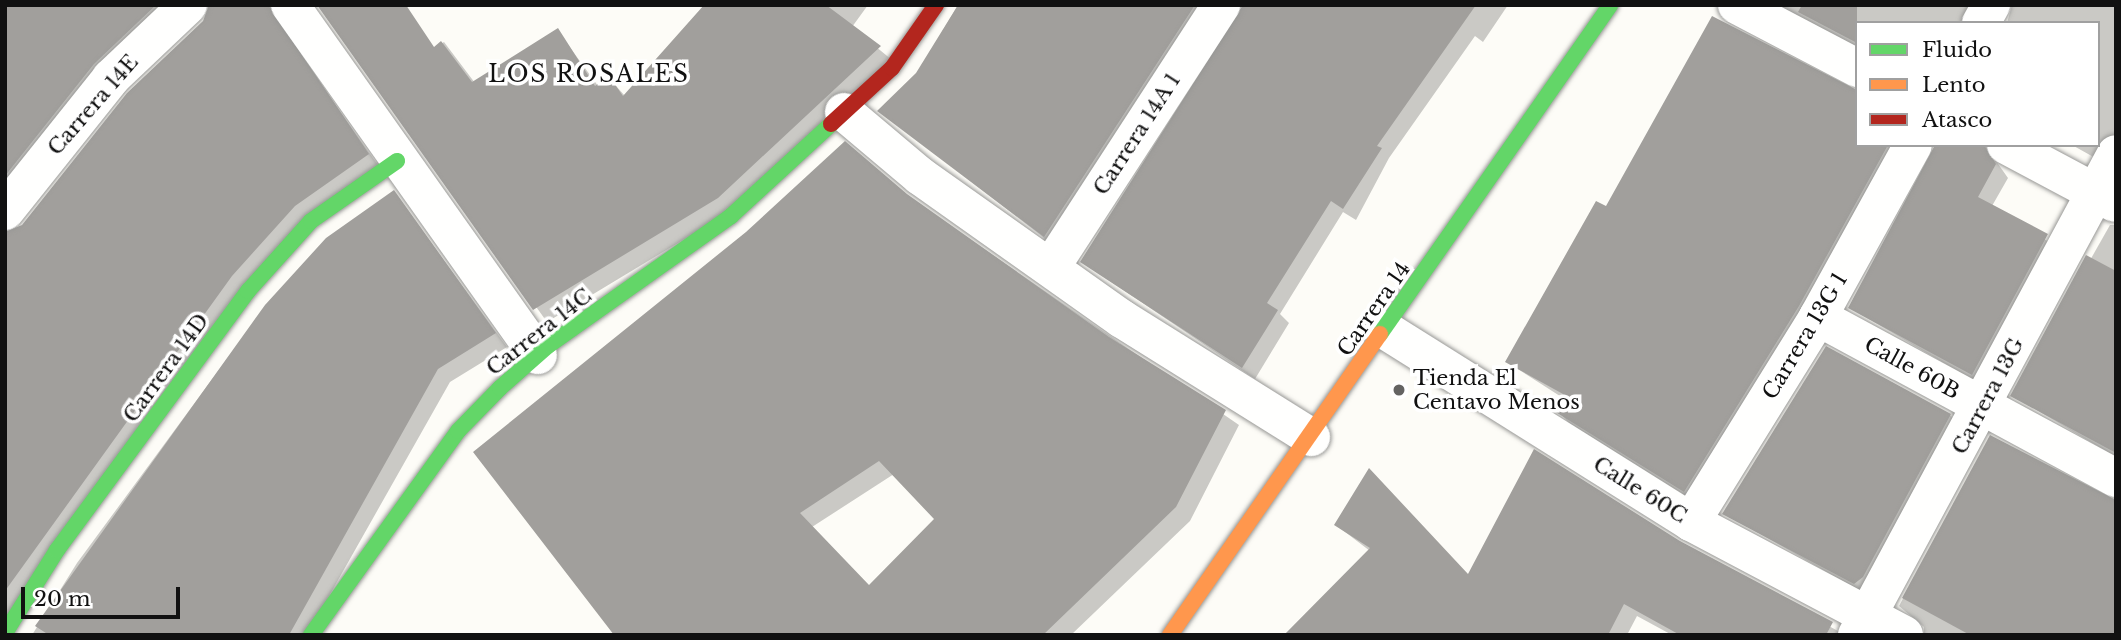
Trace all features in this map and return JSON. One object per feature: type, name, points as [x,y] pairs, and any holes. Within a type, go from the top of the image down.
[{"type":"street","name":"Carrera 14E","points":[[5,211],[111,78],[188,5]]},
{"type":"street","points":[[290,5],[397,161],[538,355]]},
{"type":"street","name":"Carrera 14C","points":[[311,635],[458,431],[538,355],[731,216],[892,68],[936,5]]},
{"type":"street","name":"Carrera 14A 1","points":[[1053,264],[1221,5]]},
{"type":"street","name":"Carrera 14","points":[[1170,635],[1311,438],[1610,5]]},
{"type":"street","points":[[1737,5],[1855,67]]},
{"type":"street","points":[[1982,21],[1991,5]]},
{"type":"street","points":[[844,113],[920,176],[1053,264],[1122,318],[1311,438]]},
{"type":"street","name":"Carrera 13G 1","points":[[1691,522],[1818,317],[1912,147]]},
{"type":"street","points":[[2010,147],[2105,197]]},
{"type":"street","name":"Carrera 13G","points":[[1862,625],[2105,197],[2116,154]]},
{"type":"street","name":"Carrera 14D","points":[[5,633],[57,550],[248,290],[311,221],[397,161]]},
{"type":"street","name":"Calle 60B","points":[[1818,317],[2116,478]]},
{"type":"street","name":"Calle 60C","points":[[1385,330],[1691,522],[1862,625],[1904,635]]},
{"type":"building","points":[[5,5],[156,5],[94,64],[5,176]]},
{"type":"building","points":[[209,5],[268,5],[369,154],[295,206],[232,276],[5,591],[5,232],[22,225],[127,93],[203,21]]},
{"type":"building","points":[[317,5],[406,5],[434,47],[441,41],[472,82],[558,28],[595,86],[609,76],[623,96],[704,5],[826,5],[881,46],[718,198],[533,310]]},
{"type":"building","points":[[958,5],[1195,5],[1044,237],[877,111],[916,73]]},
{"type":"building","points":[[1243,5],[1476,5],[1377,146],[1382,148],[1343,209],[1331,201],[1267,303],[1278,310],[1242,368],[1080,262]]},
{"type":"building","points":[[1802,5],[1857,5],[1855,42],[1798,12]]},
{"type":"building","points":[[1712,16],[1855,89],[1855,147],[1887,147],[1799,306],[1684,492],[1554,411],[1563,394],[1505,362],[1596,201],[1606,206]]},
{"type":"building","points":[[845,141],[907,194],[1109,337],[1226,410],[1176,507],[1043,635],[614,635],[473,452],[746,232]],"holes":[[[879,461],[934,519],[869,585],[800,513]]]},
{"type":"building","points":[[1934,147],[1985,147],[1996,164],[1978,197],[2048,234],[1972,375],[1848,308]]},
{"type":"building","points":[[394,190],[496,333],[438,369],[289,635],[49,635],[35,626],[265,305],[326,238]]},
{"type":"building","points":[[2086,255],[2116,271],[2116,453],[2010,396]]},
{"type":"building","points":[[1826,346],[1951,414],[1863,577],[1854,584],[1722,514]]},
{"type":"building","points":[[1990,435],[2116,500],[2116,635],[1970,635],[1902,598]]},
{"type":"building","points":[[1534,449],[1680,541],[1833,622],[1826,635],[1680,635],[1624,604],[1608,635],[1284,635],[1370,548],[1334,525],[1369,468],[1468,574]]},
{"type":"traffic: fast","points":[[1380,334],[1610,5]]},
{"type":"traffic: fast","points":[[311,635],[458,431],[500,388],[549,345],[731,216],[831,124]]},
{"type":"traffic: fast","points":[[5,633],[57,550],[248,291],[311,221],[397,161]]},
{"type":"traffic: slow","points":[[1170,635],[1380,334]]},
{"type":"traffic: jam","points":[[831,124],[892,68],[936,5]]},
{"type":"place","name":"Tienda El Centavo Menos","points":[[1399,390]]},
{"type":"district","name":"LOS ROSALES","points":[[589,74]]}]
